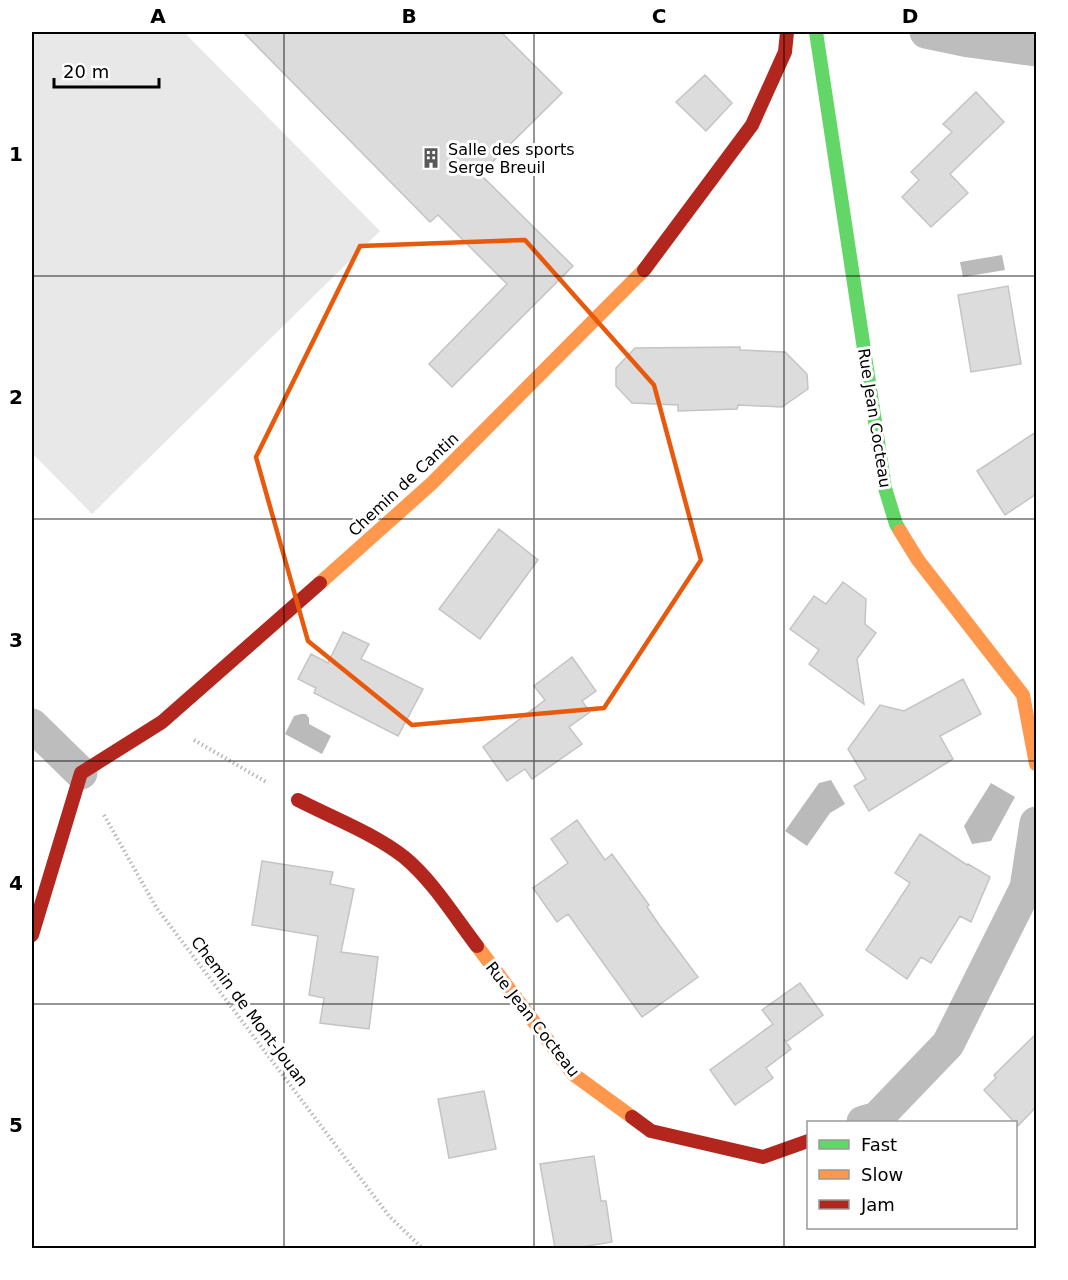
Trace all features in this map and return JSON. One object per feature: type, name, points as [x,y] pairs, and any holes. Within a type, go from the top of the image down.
[{"type":"street","name":"Chemin de Cantin","points":[[81,773],[162,722],[432,484],[646,268],[752,125],[785,52],[787,32]]},
{"type":"street","name":"Rue Jean Cocteau","points":[[816,32],[885,488],[896,524],[918,560],[1023,695],[1036,764]]},
{"type":"street","points":[[926,32],[969,41],[1036,50]]},
{"type":"street","points":[[32,725],[81,773],[32,935]]},
{"type":"street","name":"Rue Jean Cocteau","points":[[298,800],[373,838],[403,857],[427,880],[573,1074],[651,1131],[763,1157],[807,1141]]},
{"type":"street","points":[[866,1121],[877,1118],[948,1044],[1026,888],[1036,823]]},
{"type":"path","points":[[162,722],[298,800]]},
{"type":"path","name":"Chemin de Mont-Jouan","points":[[81,773],[156,907],[389,1216],[422,1248]]},
{"type":"highlighted area","points":[[525,240],[654,385],[701,560],[604,708],[412,725],[308,641],[256,457],[360,246]]},
{"type":"shaded area","points":[[32,32],[184,32],[380,231],[92,514],[32,453]]},
{"type":"shaded area","points":[[1002,255],[1005,270],[963,277],[960,262]]},
{"type":"shaded area","points":[[306,714],[309,724],[331,736],[322,754],[285,734],[294,716]]},
{"type":"shaded area","points":[[831,780],[845,804],[830,813],[807,846],[785,831],[819,783]]},
{"type":"shaded area","points":[[991,783],[1015,797],[991,841],[972,844],[964,826]]},
{"type":"building","name":"Salle des sports Serge Breuil","points":[[243,32],[501,32],[562,93],[480,174],[573,266],[452,387],[429,364],[507,284],[438,215],[430,222]]},
{"type":"building","points":[[705,75],[732,103],[706,131],[676,102]]},
{"type":"building","points":[[976,92],[1004,122],[950,174],[968,193],[931,227],[902,197],[919,180],[911,172],[952,132],[943,124]]},
{"type":"building","points":[[1008,286],[1021,364],[971,372],[958,295]]},
{"type":"building","points":[[740,347],[740,350],[785,352],[807,374],[808,389],[782,407],[738,405],[737,409],[678,411],[678,405],[632,403],[616,386],[616,368],[635,348]]},
{"type":"building","points":[[1036,432],[1036,494],[1005,515],[977,471]]},
{"type":"building","points":[[499,529],[538,560],[480,639],[439,609]]},
{"type":"building","points":[[843,582],[866,599],[865,624],[876,633],[857,659],[864,704],[809,664],[819,650],[790,629],[814,596],[826,604]]},
{"type":"building","points":[[343,632],[369,644],[361,659],[423,689],[398,736],[314,693],[316,688],[298,679],[311,654],[328,663]]},
{"type":"building","points":[[572,657],[596,691],[582,701],[590,712],[569,727],[582,744],[532,779],[525,769],[507,781],[483,747],[545,700],[534,686]]},
{"type":"building","points":[[963,679],[981,714],[940,736],[953,759],[869,811],[854,786],[866,779],[848,749],[880,705],[904,711]]},
{"type":"building","points":[[577,820],[605,860],[612,854],[649,905],[647,907],[660,926],[698,977],[642,1017],[568,914],[557,922],[533,888],[568,863],[551,839]]},
{"type":"building","points":[[920,834],[967,865],[990,877],[971,922],[960,916],[931,963],[921,957],[907,979],[866,950],[910,883],[895,873]]},
{"type":"building","points":[[262,861],[333,872],[330,884],[354,889],[341,952],[378,957],[369,1029],[320,1023],[324,998],[309,995],[318,936],[252,925]]},
{"type":"building","points":[[800,983],[823,1015],[786,1042],[791,1049],[766,1068],[773,1078],[735,1105],[710,1070],[773,1024],[762,1010]]},
{"type":"building","points":[[1036,1034],[1036,1107],[1018,1126],[1017,1121],[1013,1121],[984,1090],[996,1078],[994,1075]]},
{"type":"building","points":[[484,1091],[496,1149],[449,1158],[438,1099]]},
{"type":"building","points":[[594,1156],[601,1201],[606,1201],[612,1242],[576,1248],[555,1248],[540,1164]]},
{"type":"traffic: fast","points":[[816,32],[885,488],[900,531]]},
{"type":"traffic: slow","points":[[320,583],[431,484],[644,270]]},
{"type":"traffic: slow","points":[[900,531],[918,560],[1023,695],[1036,764]]},
{"type":"traffic: slow","points":[[477,946],[573,1074],[632,1117]]},
{"type":"traffic: jam","points":[[644,270],[752,125],[785,52],[787,32]]},
{"type":"traffic: jam","points":[[32,935],[81,773],[162,722],[320,583]]},
{"type":"traffic: jam","points":[[298,800],[366,833],[404,857],[434,888],[477,946]]},
{"type":"traffic: jam","points":[[632,1117],[651,1131],[763,1157],[807,1141]]},
{"type":"place","name":"Salle des sports Serge Breuil","points":[[431,158]]}]
